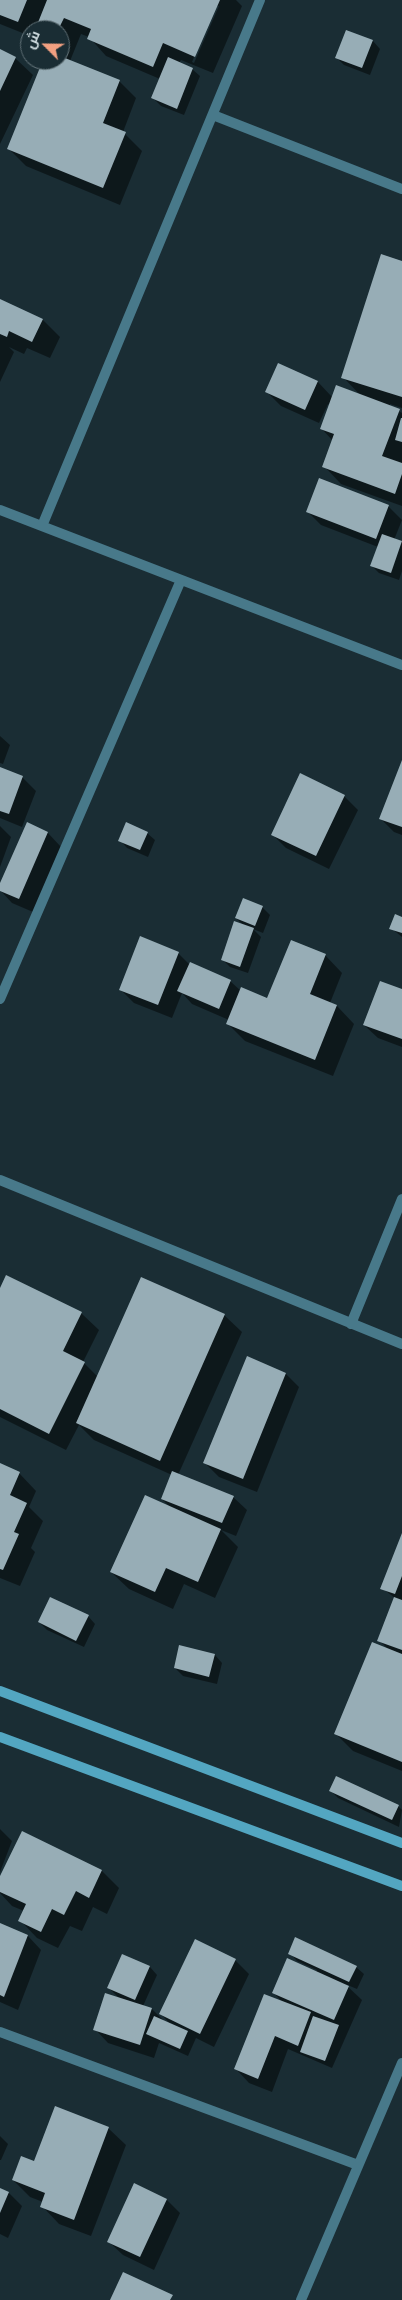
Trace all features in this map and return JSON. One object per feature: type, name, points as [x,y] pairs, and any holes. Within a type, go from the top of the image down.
[{"type":"main road","points":[[0,1691],[402,1843]]},
{"type":"main road","points":[[0,1737],[402,1886]]},
{"type":"street","points":[[42,526],[260,0]]},
{"type":"street","points":[[213,115],[402,189]]},
{"type":"street","points":[[0,510],[402,666]]},
{"type":"street","points":[[0,999],[181,580]]},
{"type":"street","points":[[0,1180],[402,1344]]},
{"type":"street","points":[[351,1324],[402,1198]]},
{"type":"street","points":[[0,2032],[358,2165]]},
{"type":"street","points":[[301,2300],[402,2063]]},
{"type":"building","points":[[0,0],[27,0],[18,22],[0,15]]},
{"type":"building","points":[[47,0],[220,0],[195,57],[163,43],[153,67],[87,39],[91,29],[70,20],[64,18],[63,20],[39,20]]},
{"type":"building","points":[[346,30],[373,40],[362,68],[335,58]]},
{"type":"building","points":[[0,49],[16,57],[0,91]]},
{"type":"building","points":[[168,57],[193,68],[177,109],[151,98]]},
{"type":"building","points":[[70,60],[120,80],[103,123],[126,132],[103,188],[7,149],[39,70],[70,70]]},
{"type":"building","points":[[381,254],[402,261],[402,397],[341,378]]},
{"type":"building","points":[[0,299],[43,319],[32,342],[9,331],[7,337],[0,334]]},
{"type":"building","points":[[278,363],[318,381],[305,410],[265,392]]},
{"type":"building","points":[[336,385],[400,409],[382,456],[402,463],[402,474],[395,494],[322,467],[334,434],[320,429]]},
{"type":"building","points":[[402,418],[402,442],[395,440]]},
{"type":"building","points":[[319,478],[389,505],[376,539],[306,512]]},
{"type":"building","points":[[382,534],[402,541],[391,573],[370,566]]},
{"type":"building","points":[[402,760],[402,827],[379,819]]},
{"type":"building","points":[[0,767],[23,776],[9,814],[0,811]]},
{"type":"building","points":[[300,773],[345,795],[316,856],[271,835]]},
{"type":"building","points":[[27,822],[48,832],[19,899],[0,891],[0,883]]},
{"type":"building","points":[[126,822],[148,832],[140,850],[118,841]]},
{"type":"building","points":[[243,898],[263,906],[255,926],[235,918]]},
{"type":"building","points":[[395,914],[402,917],[402,933],[389,929]]},
{"type":"building","points":[[234,921],[254,928],[240,967],[221,960]]},
{"type":"building","points":[[140,936],[179,952],[158,1005],[119,990]]},
{"type":"building","points":[[291,940],[326,954],[310,994],[337,1005],[315,1060],[226,1024],[241,987],[267,998]]},
{"type":"building","points":[[190,962],[231,980],[219,1009],[177,991]]},
{"type":"building","points":[[380,981],[402,989],[402,1039],[363,1025]]},
{"type":"building","points":[[6,1275],[82,1312],[63,1351],[85,1362],[49,1434],[0,1409],[0,1288]]},
{"type":"building","points":[[141,1277],[225,1314],[160,1461],[76,1423]]},
{"type":"building","points":[[247,1356],[286,1373],[243,1479],[203,1463]]},
{"type":"building","points":[[0,1463],[20,1472],[10,1495],[27,1503],[14,1532],[19,1534],[3,1570],[0,1569]]},
{"type":"building","points":[[172,1471],[234,1496],[222,1523],[161,1499]]},
{"type":"building","points":[[145,1495],[221,1529],[198,1582],[166,1568],[155,1592],[110,1572]]},
{"type":"building","points":[[402,1533],[402,1576],[395,1594],[380,1589]]},
{"type":"building","points":[[50,1597],[89,1615],[76,1641],[38,1622]]},
{"type":"building","points":[[394,1597],[402,1600],[402,1650],[377,1641]]},
{"type":"building","points":[[372,1642],[402,1654],[402,1762],[334,1734]]},
{"type":"building","points":[[179,1645],[215,1654],[209,1677],[174,1668]]},
{"type":"building","points":[[336,1776],[399,1805],[392,1820],[329,1791]]},
{"type":"building","points":[[22,1831],[102,1870],[89,1898],[76,1891],[64,1915],[52,1909],[41,1932],[18,1921],[26,1904],[0,1892],[0,1876]]},
{"type":"building","points":[[0,1923],[28,1935],[4,1997],[0,1995]]},
{"type":"building","points":[[295,1937],[357,1966],[349,1982],[288,1954]]},
{"type":"building","points":[[195,1939],[236,1959],[200,2034],[159,2014]]},
{"type":"building","points":[[122,1954],[150,1966],[135,2000],[107,1988]]},
{"type":"building","points":[[287,1958],[349,1986],[334,2020],[272,1993]]},
{"type":"building","points":[[105,1993],[152,2008],[140,2045],[93,2030]]},
{"type":"building","points":[[264,1994],[311,2012],[298,2046],[275,2036],[258,2079],[234,2069]]},
{"type":"building","points":[[154,2016],[188,2031],[180,2049],[146,2034]]},
{"type":"building","points":[[313,2016],[339,2025],[325,2061],[300,2052]]},
{"type":"building","points":[[55,2106],[109,2127],[74,2220],[40,2207],[45,2193],[12,2180],[21,2156],[34,2161]]},
{"type":"building","points":[[134,2183],[167,2199],[140,2257],[107,2242]]},
{"type":"building","points":[[0,2188],[9,2192],[0,2213]]},
{"type":"building","points":[[123,2272],[173,2295],[170,2300],[110,2300]]}]
